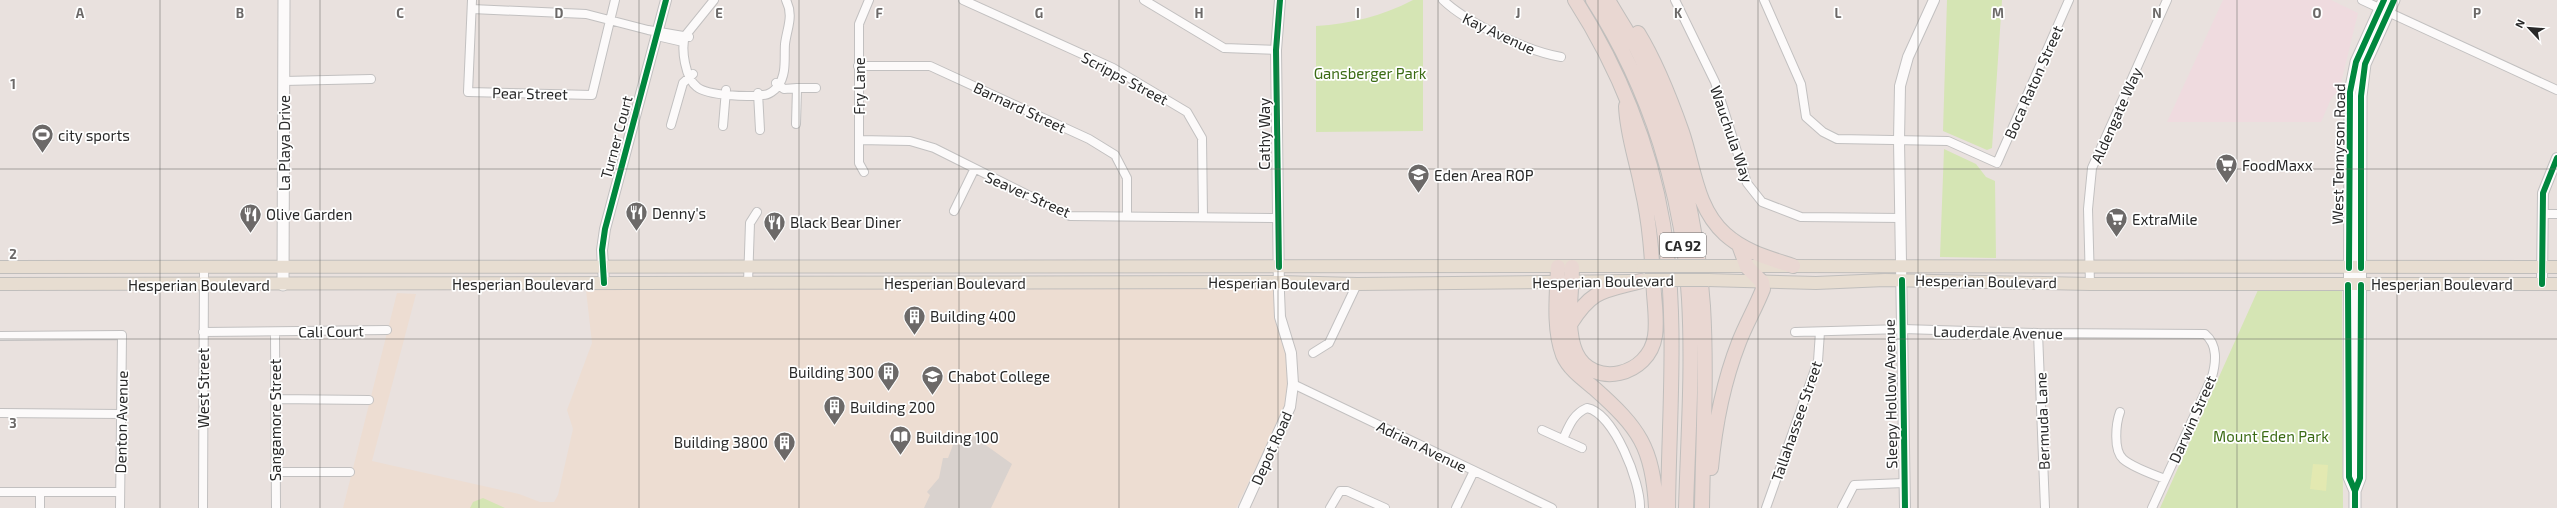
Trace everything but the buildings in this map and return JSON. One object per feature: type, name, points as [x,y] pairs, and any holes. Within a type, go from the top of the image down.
[{"type":"highway","name":"CA 92","points":[[1575,0],[1625,94],[1646,152],[1659,202],[1667,254],[1671,340],[1668,508]]},
{"type":"highway","name":"CA 92","points":[[1593,0],[1624,56],[1648,111],[1665,160],[1679,218],[1687,270],[1690,329],[1686,508]]},
{"type":"highway","points":[[1608,0],[1637,50],[1666,120],[1683,179],[1696,240],[1703,313],[1702,508]]},
{"type":"highway","points":[[1618,0],[1652,56],[1668,93],[1707,212],[1724,234],[1750,252],[1793,266]]},
{"type":"highway","points":[[1565,267],[1572,282],[1571,323],[1573,345],[1580,360],[1600,372],[1614,374],[1632,369],[1646,357],[1653,345],[1656,328],[1652,248],[1642,189],[1627,129],[1625,94]]},
{"type":"highway","points":[[1707,508],[1716,419],[1721,398],[1739,340],[1762,291],[1762,282],[1747,267],[1739,244]]},
{"type":"highway","points":[[1565,267],[1557,282],[1559,338],[1564,357],[1574,370],[1622,413],[1636,430],[1650,459],[1656,508]]},
{"type":"highway","points":[[1571,323],[1580,308],[1602,291],[1643,280]]},
{"type":"main road","name":"La Playa Drive","points":[[282,285],[284,0]]},
{"type":"main road","name":"West Tennyson Road","points":[[2355,508],[2355,491],[2360,478],[2361,285],[2355,268],[2360,96],[2365,64],[2384,7],[2394,0]]},
{"type":"main road","name":"Hesperian Boulevard","points":[[0,268],[1644,266],[2355,268],[2557,267]]},
{"type":"main road","name":"West Tennyson Road","points":[[2355,268],[2348,284],[2349,477],[2355,491]]},
{"type":"main road","name":"Hesperian Boulevard","points":[[0,284],[282,285],[1279,282],[1357,284],[1643,280],[1762,282],[1902,280],[2090,284],[2557,284]]},
{"type":"street","points":[[472,0],[472,9],[586,14],[610,19],[658,33],[685,38]]},
{"type":"street","points":[[610,19],[615,0]]},
{"type":"street","name":"Turner Court","points":[[604,283],[603,267],[605,229],[666,0]]},
{"type":"street","points":[[714,0],[685,38],[685,59],[691,75],[698,85],[709,89],[726,92],[758,94],[778,84],[784,72],[785,46],[791,16],[786,0]]},
{"type":"street","points":[[685,38],[721,0]]},
{"type":"street","points":[[778,84],[787,20],[785,7],[781,0]]},
{"type":"street","name":"Fry Lane","points":[[864,172],[859,162],[859,24],[869,0]]},
{"type":"street","name":"Scripps Street","points":[[963,0],[1113,68],[1187,112],[1202,138],[1203,217]]},
{"type":"street","points":[[1144,0],[1224,48],[1276,50]]},
{"type":"street","name":"Cathy Way","points":[[1279,267],[1277,218],[1276,50],[1280,0]]},
{"type":"street","name":"Kay Avenue","points":[[1443,0],[1465,18],[1545,54],[1561,57]]},
{"type":"street","name":"Wauchula Way","points":[[1675,0],[1715,82],[1747,183],[1762,202],[1801,217],[1901,218]]},
{"type":"street","points":[[1764,0],[1801,84],[1804,111],[1811,123],[1830,137],[1837,139],[1899,140]]},
{"type":"street","name":"Sleepy Hollow Avenue","points":[[1905,508],[1899,140],[1900,86],[1908,57],[1934,0]]},
{"type":"street","name":"Boca Raton Street","points":[[1899,140],[1948,141],[1997,163],[2069,0]]},
{"type":"street","name":"Aldengate Way","points":[[2090,284],[2088,209],[2092,168],[2167,0]]},
{"type":"street","points":[[2362,0],[2384,7],[2557,90]]},
{"type":"street","name":"Pear Street","points":[[472,9],[468,92],[592,95],[610,19]]},
{"type":"street","name":"Barnard Street","points":[[858,66],[930,66],[1089,139],[1115,155],[1128,178],[1127,216]]},
{"type":"street","points":[[671,125],[677,98],[691,75]]},
{"type":"street","points":[[284,81],[371,79]]},
{"type":"street","points":[[778,84],[784,88],[816,88]]},
{"type":"street","points":[[796,124],[797,88]]},
{"type":"street","points":[[723,126],[726,92]]},
{"type":"street","points":[[758,94],[760,130]]},
{"type":"street","name":"Seaver Street","points":[[859,140],[910,141],[934,148],[974,170],[1070,216],[1277,218]]},
{"type":"street","points":[[2542,284],[2543,193],[2557,158]]},
{"type":"street","points":[[954,211],[974,170]]},
{"type":"street","points":[[748,283],[750,223],[757,212]]},
{"type":"street","points":[[2542,214],[2557,214]]},
{"type":"street","name":"Depot Road","points":[[1244,508],[1290,407],[1293,384],[1291,354],[1280,317],[1279,267]]},
{"type":"street","name":"West Street","points":[[203,508],[204,268]]},
{"type":"street","points":[[1313,353],[1329,343],[1357,284]]},
{"type":"street","name":"Lauderdale Avenue","points":[[1795,332],[1903,329],[2038,334],[2201,332]]},
{"type":"street","name":"Cali Court","points":[[203,332],[387,330]]},
{"type":"street","name":"Sangamore Street","points":[[275,332],[276,508]]},
{"type":"street","name":"Tallahassee Street","points":[[1766,508],[1818,361],[1820,332]]},
{"type":"street","name":"Darwin Street","points":[[2152,508],[2207,389],[2214,367],[2214,346],[2209,337],[2201,332]]},
{"type":"street","name":"Bermuda Lane","points":[[2038,334],[2045,508]]},
{"type":"street","name":"Denton Avenue","points":[[0,336],[122,335],[120,508]]},
{"type":"street","name":"Adrian Avenue","points":[[1293,384],[1552,508]]},
{"type":"street","points":[[276,399],[369,400]]},
{"type":"street","points":[[1563,440],[1574,417],[1580,411],[1587,408],[1599,414],[1613,432],[1628,461],[1640,508]]},
{"type":"street","points":[[2120,412],[2116,422],[2118,450],[2123,459],[2165,479]]},
{"type":"street","points":[[0,413],[121,414]]},
{"type":"street","points":[[1542,430],[1582,448]]},
{"type":"street","points":[[1456,508],[1474,471]]},
{"type":"street","points":[[276,472],[350,472]]},
{"type":"street","points":[[1842,508],[1854,485],[1904,483]]},
{"type":"street","points":[[1330,508],[1340,491],[1354,493],[1385,508]]},
{"type":"street","points":[[0,492],[120,492]]},
{"type":"street","points":[[40,492],[40,508]]},
{"type":"shaded area","points":[[2223,0],[2331,0],[2358,13],[2340,87],[2331,99],[2321,122],[2167,122]]},
{"type":"shaded area","name":"Chabot College","points":[[1279,282],[1293,384],[1279,435],[1253,473],[1236,508],[343,508],[397,293],[416,294],[372,461],[519,494],[540,502],[554,502],[558,495],[573,429],[567,410],[592,343],[586,290],[927,287],[1105,288],[1263,286]]},
{"type":"shaded area","points":[[973,436],[1012,464],[991,508],[924,508],[930,495],[927,492],[939,478],[943,458],[948,458],[953,445],[969,445]]},
{"type":"green space","name":"Gansberger Park","points":[[1413,0],[1423,0],[1423,131],[1316,132],[1316,26],[1354,21],[1378,15]]},
{"type":"green space","points":[[1947,0],[2002,0],[1992,148],[1987,150],[1943,131]]},
{"type":"green space","points":[[1944,149],[1976,164],[1986,177],[1995,181],[1996,258],[1940,257]]},
{"type":"green space","name":"Mount Eden Park","points":[[2258,290],[2342,290],[2343,508],[2160,508]]},
{"type":"green space","points":[[2313,464],[2328,465],[2326,491],[2310,489]]},
{"type":"green space","points":[[483,498],[505,508],[470,508],[473,502]]},
{"type":"cycle path","points":[[604,283],[602,250],[605,229],[666,0]]},
{"type":"cycle path","points":[[1279,267],[1276,50],[1280,0]]},
{"type":"cycle path","points":[[2349,268],[2350,92],[2356,62],[2384,0]]},
{"type":"cycle path","points":[[2361,268],[2361,96],[2365,64],[2394,0]]},
{"type":"cycle path","points":[[2542,284],[2543,193],[2557,158]]},
{"type":"cycle path","points":[[1902,280],[1905,508]]},
{"type":"cycle path","points":[[2348,285],[2349,477],[2355,491]]},
{"type":"cycle path","points":[[2355,508],[2355,491],[2360,478],[2361,285]]},
{"type":"place","name":"city sports","points":[[42,154]]},
{"type":"place","name":"FoodMaxx","points":[[2227,184]]},
{"type":"place","name":"Eden Area ROP","points":[[1419,194]]},
{"type":"place","name":"Denny's","points":[[636,232]]},
{"type":"place","name":"Olive Garden","points":[[250,234]]},
{"type":"place","name":"ExtraMile","points":[[2116,238]]},
{"type":"place","name":"Black Bear Diner","points":[[775,242]]},
{"type":"place","name":"Building 400","points":[[915,336]]},
{"type":"place","name":"Building 300","points":[[889,392]]},
{"type":"place","name":"Chabot College","points":[[932,396]]},
{"type":"place","name":"Building 200","points":[[834,426]]},
{"type":"place","name":"Building 100","points":[[901,456]]},
{"type":"place","name":"Building 3800","points":[[784,462]]}]
